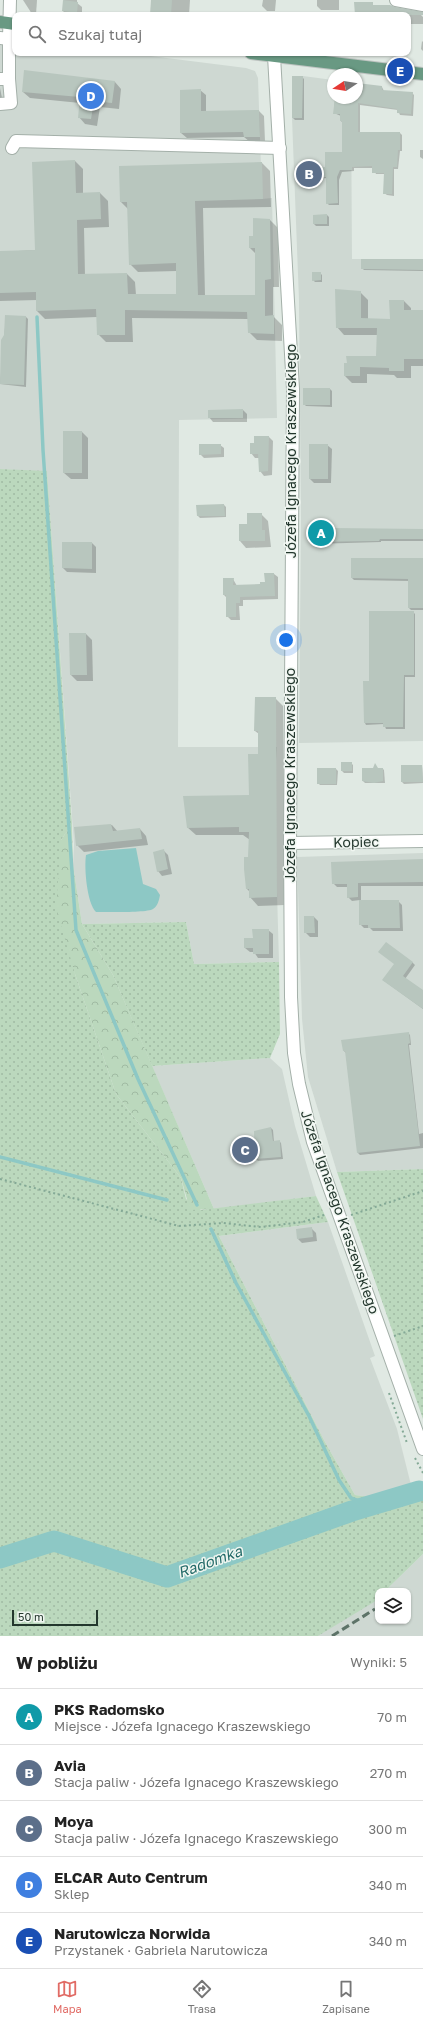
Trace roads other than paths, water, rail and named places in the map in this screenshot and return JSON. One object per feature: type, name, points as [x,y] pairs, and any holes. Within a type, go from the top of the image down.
[{"type":"main road","points":[[274,56],[423,74]]},
{"type":"street","points":[[0,104],[11,103],[4,79],[5,38],[10,0]]},
{"type":"street","points":[[396,0],[423,5]]},
{"type":"street","name":"Józefa Ignacego Kraszewskiego","points":[[274,56],[293,389],[290,843],[291,997],[294,1053],[299,1084],[313,1142],[423,1449]]},
{"type":"street","points":[[12,148],[16,141],[280,148]]},
{"type":"street","name":"Kopiec","points":[[290,843],[423,841]]},
{"type":"water","points":[[136,848],[143,884],[156,889],[160,895],[157,905],[153,909],[143,911],[96,912],[90,901],[88,893],[85,868],[86,855],[98,851]]},
{"type":"waterway","points":[[37,317],[43,450],[76,930],[138,1079],[197,1205]]},
{"type":"waterway","points":[[0,1157],[167,1200]]},
{"type":"waterway","points":[[211,1229],[236,1283],[309,1416],[339,1480],[351,1498],[359,1501],[363,1508]]},
{"type":"waterway","name":"Radomka","points":[[419,1491],[423,1497]]},
{"type":"waterway","name":"Radomka","points":[[0,1558],[54,1541],[167,1577],[352,1511],[419,1491]]},
{"type":"railway","points":[[332,1636],[375,1609]]},
{"type":"place","name":"Narutowicza Norwida","points":[[400,71]]},
{"type":"place","name":"ELCAR Auto Centrum","points":[[91,96]]},
{"type":"place","name":"Avia","points":[[309,174]]},
{"type":"place","name":"PKS Radomsko","points":[[321,533]]},
{"type":"place","name":"Moya","points":[[245,1150]]}]
